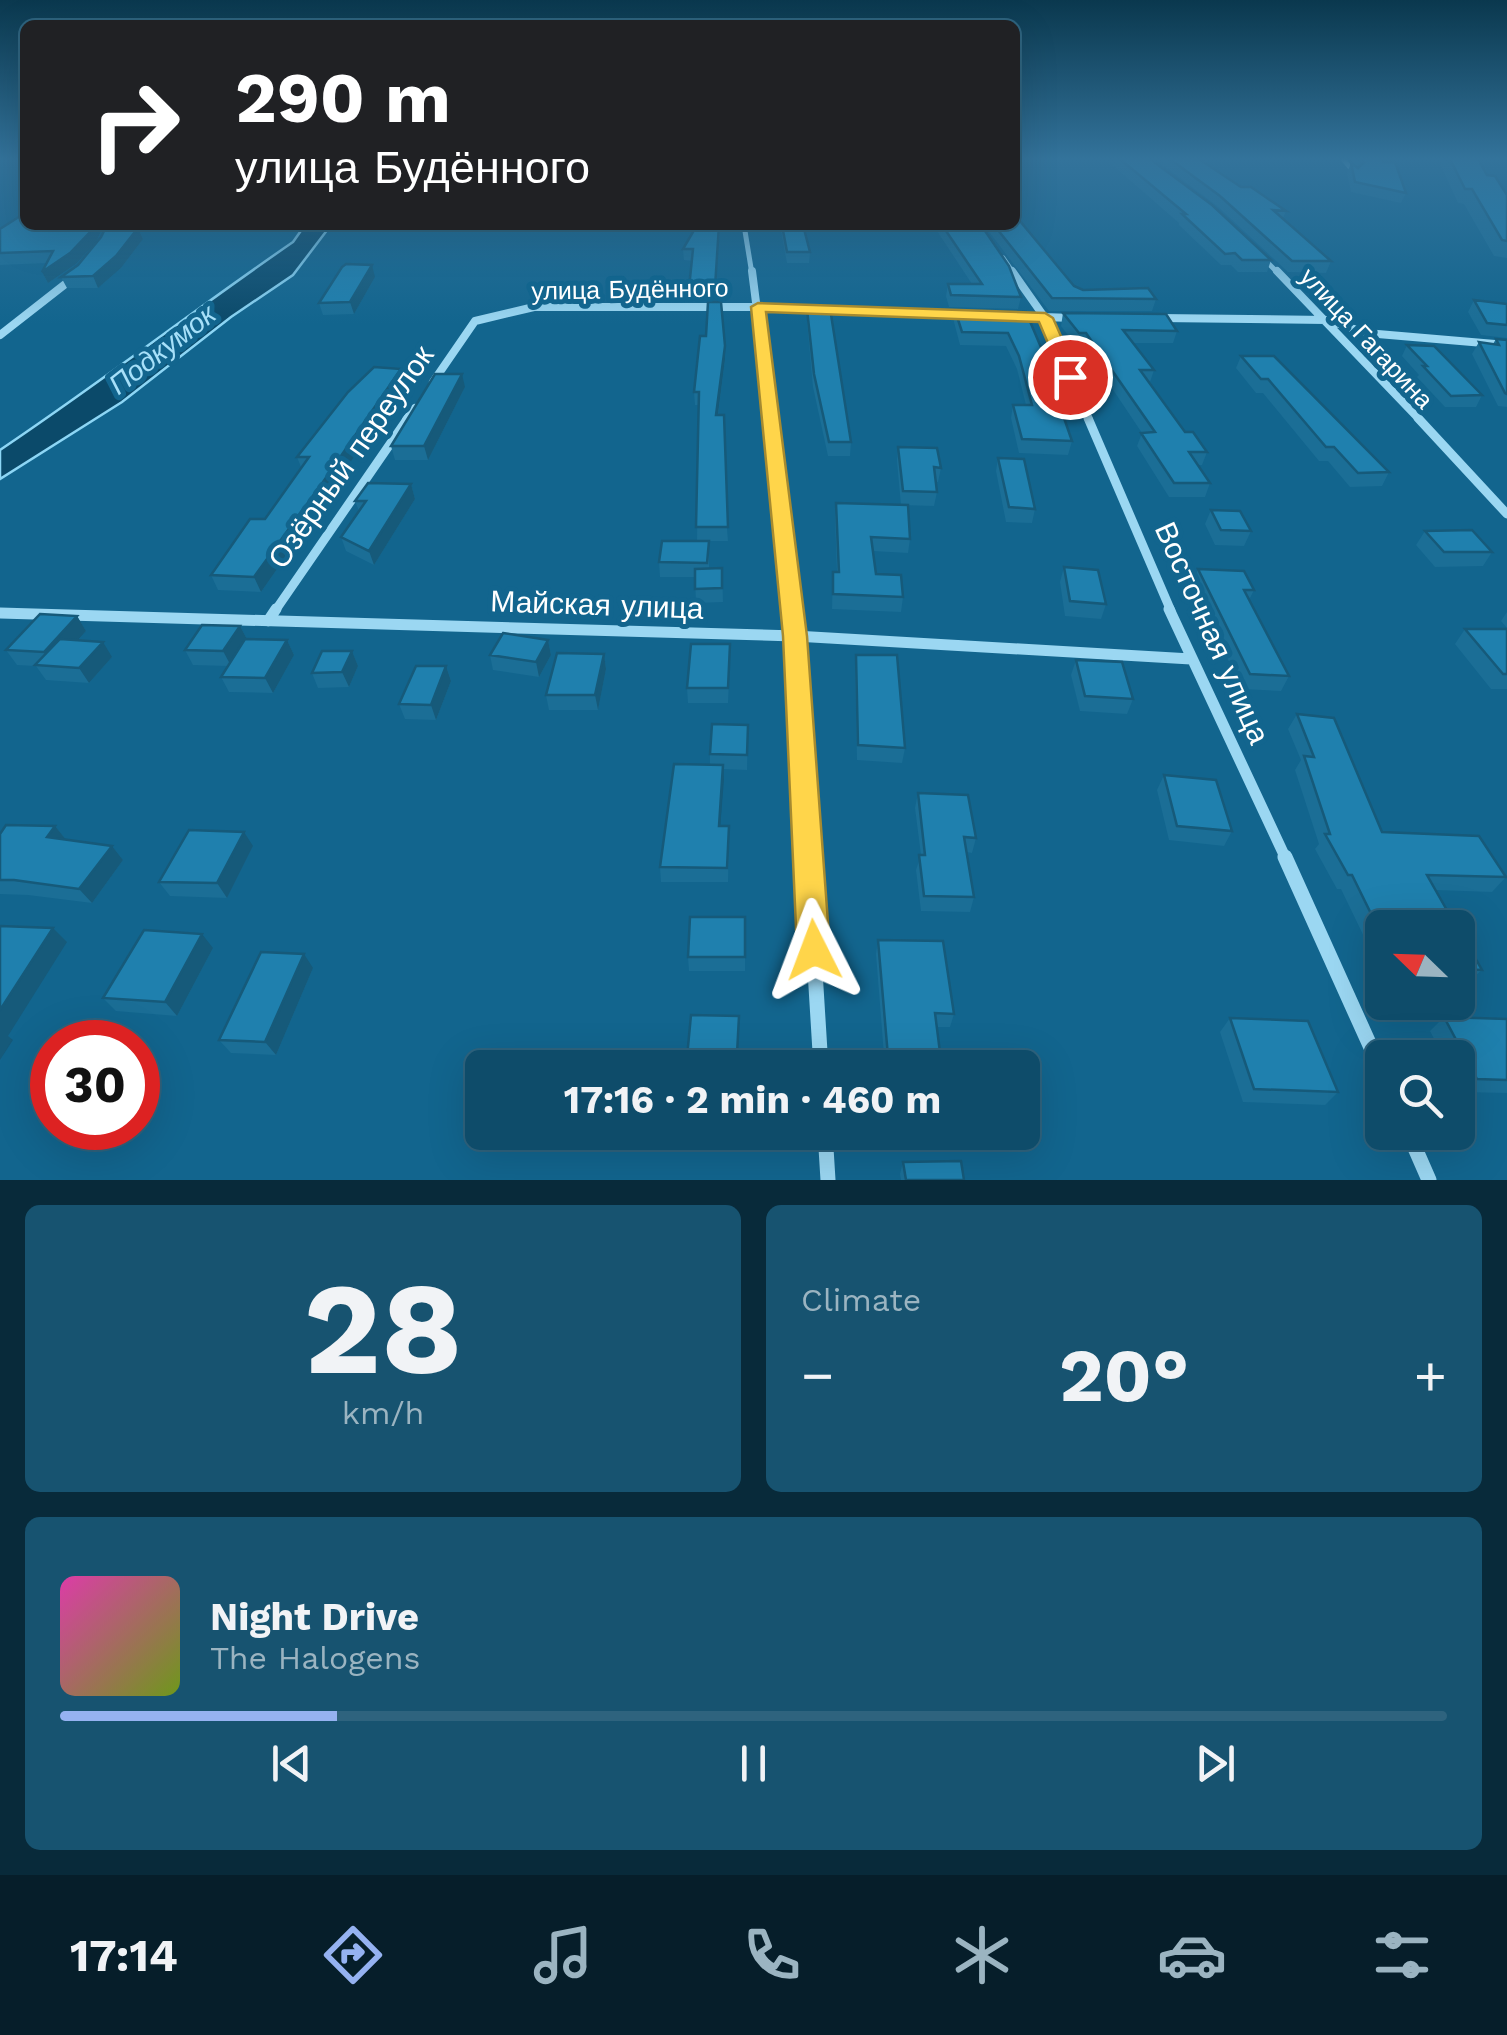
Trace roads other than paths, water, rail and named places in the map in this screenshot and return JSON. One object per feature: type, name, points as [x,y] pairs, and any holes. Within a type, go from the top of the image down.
[{"type":"street","points":[[745,230],[758,307],[795,636],[820,1050]]},
{"type":"street","name":"Восточная улица","points":[[990,241],[1045,318],[1192,658],[1368,1040]]},
{"type":"street","name":"улица Гагарина","points":[[1256,252],[1327,320],[1507,514]]},
{"type":"street","points":[[0,335],[80,273]]},
{"type":"street","name":"улица Будённого","points":[[475,321],[534,307],[758,307],[969,315]]},
{"type":"street","points":[[1007,316],[1083,318]]},
{"type":"street","points":[[1139,318],[1327,320],[1366,333],[1507,346]]},
{"type":"street","name":"Озёрный переулок","points":[[431,384],[475,321]]},
{"type":"street","name":"Озёрный переулок","points":[[268,622],[420,400]]},
{"type":"street","name":"Майская улица","points":[[0,613],[795,636],[1192,658]]},
{"type":"street","points":[[826,1150],[828,1180]]},
{"type":"street","points":[[1416,1150],[1429,1180]]},
{"type":"water","name":"Подкумок","points":[[301,230],[327,230],[293,275],[231,317],[122,402],[0,479],[0,450],[293,242]]}]
